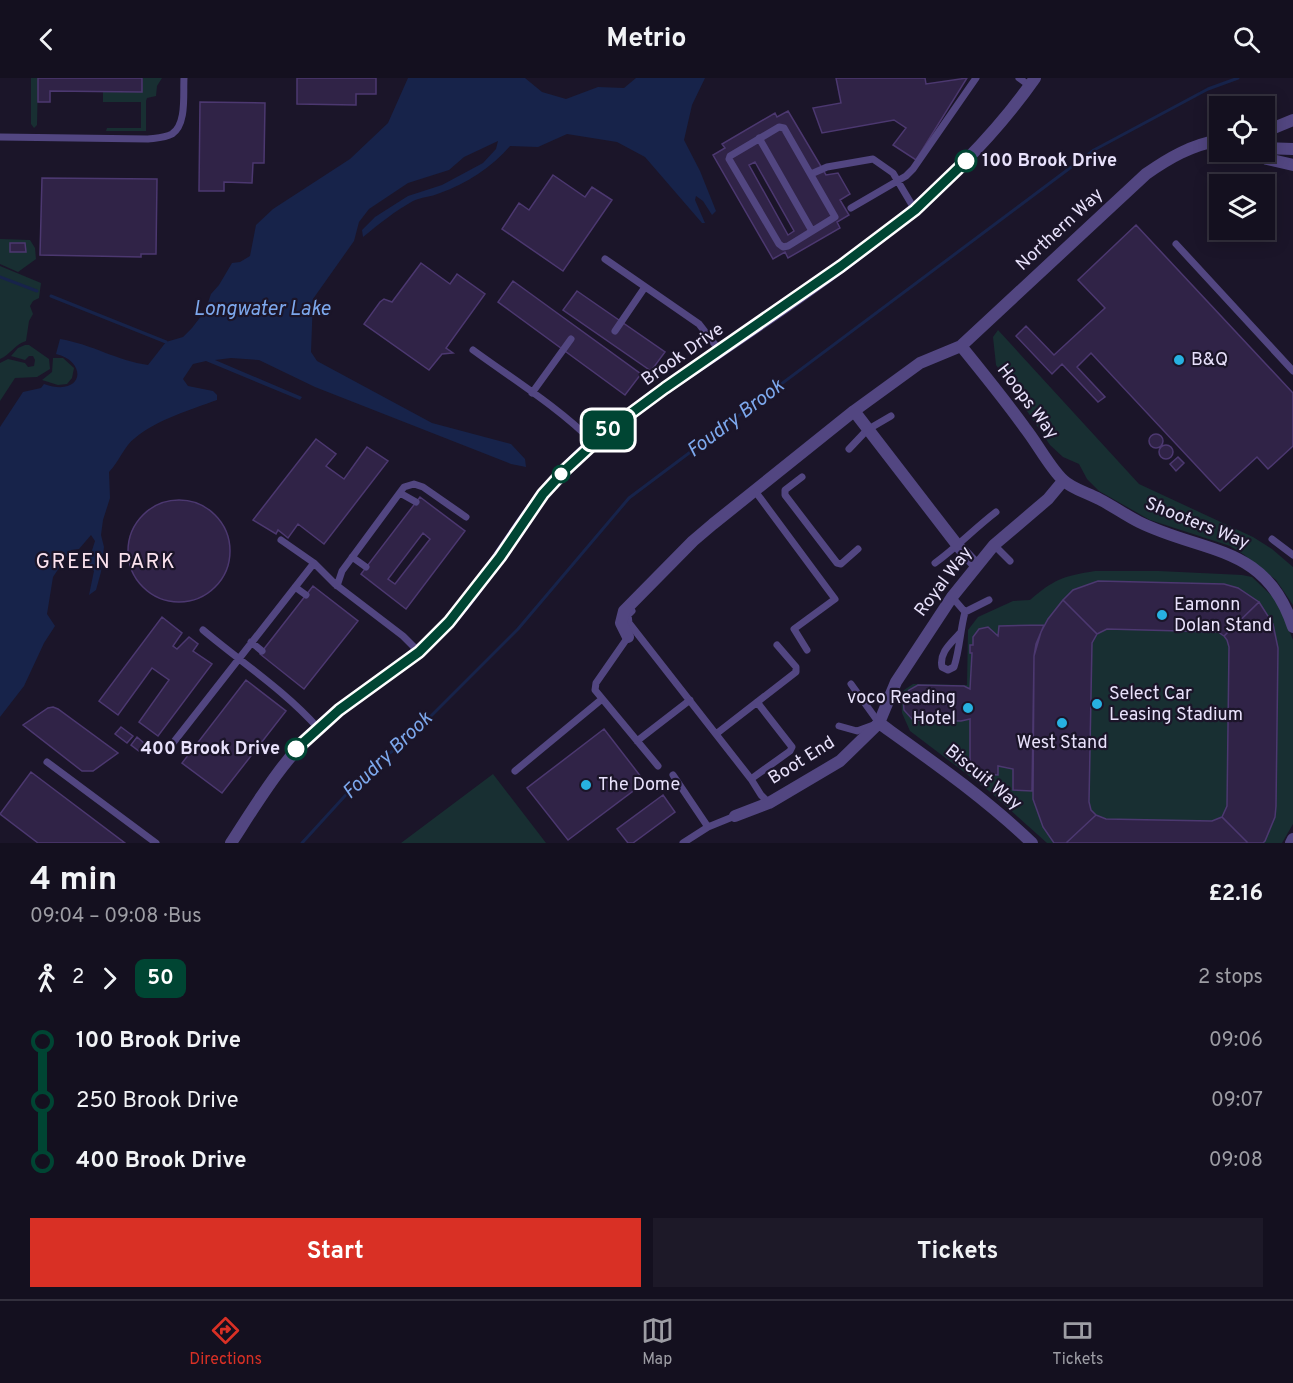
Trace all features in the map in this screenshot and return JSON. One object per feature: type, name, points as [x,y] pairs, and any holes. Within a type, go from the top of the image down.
[{"type":"street","name":"Brook Drive","points":[[231,843],[296,749],[339,710],[419,652],[466,603],[543,494],[565,470],[607,431],[841,266],[915,210],[966,161],[1028,81]]},
{"type":"street","points":[[1275,127],[1293,120]]},
{"type":"street","name":"Northern Way","points":[[961,346],[1146,174],[1167,159],[1190,148],[1209,143]]},
{"type":"street","name":"Northern Way","points":[[1190,148],[1209,147]]},
{"type":"street","points":[[1275,148],[1293,149]]},
{"type":"street","points":[[1275,161],[1293,165]]},
{"type":"street","points":[[628,637],[621,623],[622,616],[693,541],[854,411],[920,363],[961,346]]},
{"type":"street","name":"Hoops Way","points":[[961,346],[1026,429],[1063,481]]},
{"type":"street","points":[[854,411],[958,546],[976,565]]},
{"type":"street","name":"Royal Way","points":[[879,723],[896,682],[976,565],[994,545],[1048,499],[1063,481]]},
{"type":"street","name":"Shooters Way","points":[[1063,481],[1137,521],[1177,537],[1211,547],[1248,563],[1269,581],[1282,602],[1293,627]]},
{"type":"street","name":"Boot End","points":[[735,816],[769,803],[840,761],[879,723]]},
{"type":"street","name":"Biscuit Way","points":[[879,723],[990,804],[1032,843]]},
{"type":"street","points":[[1291,843],[1293,839]]},
{"type":"lane","points":[[0,137],[148,139],[172,134],[182,121],[184,78]]},
{"type":"lane","points":[[851,208],[913,170],[976,78]]},
{"type":"lane","points":[[779,128],[784,128],[835,217],[788,246],[783,247],[779,244],[730,162],[730,156],[759,138],[779,128]]},
{"type":"lane","points":[[759,138],[812,231]]},
{"type":"lane","points":[[811,174],[827,167],[873,159],[893,173],[915,210]]},
{"type":"lane","points":[[1176,244],[1293,371]]},
{"type":"lane","points":[[605,259],[699,324],[720,351]]},
{"type":"lane","points":[[615,331],[645,287]]},
{"type":"lane","points":[[532,393],[571,339]]},
{"type":"lane","points":[[473,350],[560,412],[594,443]]},
{"type":"lane","points":[[849,449],[867,430],[891,416]]},
{"type":"lane","points":[[802,477],[785,490],[785,495],[837,563],[841,564],[858,549]]},
{"type":"lane","points":[[337,586],[342,571],[404,487],[414,484],[423,486],[466,517]]},
{"type":"lane","points":[[754,490],[835,599],[794,629],[807,650]]},
{"type":"lane","points":[[400,492],[416,502]]},
{"type":"lane","points":[[935,563],[996,512]]},
{"type":"lane","points":[[1272,538],[1293,555]]},
{"type":"lane","points":[[281,540],[314,563],[337,586],[403,636],[419,652]]},
{"type":"lane","points":[[994,545],[1010,561]]},
{"type":"lane","points":[[352,557],[366,567]]},
{"type":"lane","points":[[172,743],[314,563]]},
{"type":"lane","points":[[295,586],[306,595]]},
{"type":"lane","points":[[952,597],[965,612]]},
{"type":"lane","points":[[636,599],[639,602],[628,615],[629,623],[769,803]]},
{"type":"lane","points":[[959,634],[947,647],[941,660],[942,667],[948,670],[954,666],[959,652],[959,634],[965,612],[990,600]]},
{"type":"lane","points":[[203,630],[297,704],[318,728]]},
{"type":"lane","points":[[628,637],[596,683],[595,690],[658,766]]},
{"type":"lane","points":[[251,642],[262,651]]},
{"type":"lane","points":[[716,734],[796,672],[796,667],[777,645]]},
{"type":"lane","points":[[839,726],[857,731],[879,723],[851,684]]},
{"type":"lane","points":[[515,771],[602,699]]},
{"type":"lane","points":[[637,741],[690,700]]},
{"type":"lane","points":[[751,779],[790,751],[792,747],[757,702]]},
{"type":"lane","points":[[47,762],[156,843]]},
{"type":"lane","points":[[673,774],[708,826]]},
{"type":"lane","points":[[683,843],[708,826],[735,816]]},
{"type":"green space","points":[[31,78],[38,78],[37,125],[34,128],[31,124]]},
{"type":"green space","points":[[143,78],[162,78],[157,86],[156,96],[147,98],[146,101],[146,131],[106,131],[107,128],[141,128],[141,102],[103,102],[103,92],[142,92]]},
{"type":"green space","points":[[0,239],[30,240],[35,248],[36,259],[18,272],[0,264]]},
{"type":"green space","points":[[0,266],[41,283],[39,298],[30,306],[33,314],[29,321],[26,341],[0,359]]},
{"type":"green space","points":[[998,330],[1139,484],[1253,537],[1293,567],[1293,605],[1276,580],[1230,546],[1150,520],[1099,491],[1087,479],[1079,464],[1063,457],[1050,445],[996,365],[993,337]]},
{"type":"green space","points":[[29,345],[49,359],[50,369],[37,377],[15,378],[0,401],[0,363],[8,359],[25,363],[28,367],[34,366],[33,356],[25,360],[11,356],[18,348]]},
{"type":"green space","points":[[53,358],[63,358],[74,368],[72,378],[67,384],[58,385],[42,380],[52,372]]},
{"type":"green space","name":"Select Car Leasing Stadium","points":[[1095,571],[1242,575],[1252,577],[1273,597],[1293,640],[1293,824],[1282,843],[1047,843],[989,791],[910,731],[902,713],[901,695],[913,684],[967,685],[968,630],[978,617],[1013,601],[1030,600],[1046,587],[1060,580]]},
{"type":"green space","points":[[493,774],[546,843],[401,843]]},
{"type":"water","name":"Longwater Lake","points":[[408,78],[525,78],[542,92],[566,99],[598,87],[624,88],[636,78],[705,78],[692,105],[684,140],[700,171],[716,211],[712,215],[703,201],[696,196],[695,200],[705,223],[702,223],[645,157],[617,142],[567,134],[538,147],[510,146],[487,168],[469,180],[437,194],[413,201],[393,213],[363,237],[362,230],[375,217],[408,196],[442,185],[483,163],[496,149],[498,141],[464,157],[449,170],[408,183],[369,209],[359,222],[354,241],[313,299],[311,352],[317,361],[432,423],[511,444],[525,459],[526,467],[511,464],[315,387],[259,360],[231,358],[215,360],[302,397],[300,400],[206,361],[193,364],[183,379],[188,386],[213,391],[217,395],[217,400],[174,416],[144,431],[128,445],[109,472],[110,498],[103,520],[101,535],[104,547],[96,590],[89,595],[94,571],[88,563],[95,541],[91,535],[79,549],[71,550],[53,577],[47,614],[55,626],[44,643],[24,686],[0,717],[0,427],[23,392],[41,388],[44,384],[57,387],[74,383],[77,371],[74,364],[67,358],[56,354],[60,339],[148,365],[166,342],[183,337],[205,311],[211,294],[232,263],[240,262],[250,256],[256,225],[273,209],[350,159],[388,123]]},
{"type":"building","points":[[38,78],[142,78],[142,92],[50,91],[50,102],[38,102]]},
{"type":"building","points":[[297,78],[376,78],[376,94],[356,94],[356,105],[297,104]]},
{"type":"building","points":[[836,78],[925,78],[926,84],[967,78],[916,160],[893,145],[906,128],[894,120],[822,133],[813,108],[841,103]]},
{"type":"building","points":[[200,102],[265,103],[264,163],[253,163],[252,183],[224,182],[224,191],[199,191]]},
{"type":"building","points":[[788,111],[826,175],[838,173],[850,194],[840,200],[849,215],[837,222],[840,228],[788,258],[785,252],[773,259],[713,155],[725,148],[722,144],[775,113],[777,117]],"holes":[[[755,162],[794,231],[788,235],[749,165]]]},
{"type":"building","points":[[553,175],[585,197],[592,187],[612,200],[563,271],[502,229],[519,203],[529,210]]},
{"type":"building","points":[[42,178],[157,179],[156,254],[141,254],[141,257],[40,255]]},
{"type":"building","name":"B&Q","points":[[1136,225],[1293,393],[1293,446],[1268,469],[1257,457],[1220,491],[1091,353],[1077,367],[1105,397],[1098,402],[1062,364],[1052,374],[1016,336],[1026,326],[1054,355],[1105,308],[1078,280]]},
{"type":"building","points":[[10,243],[25,243],[26,252],[10,252]]},
{"type":"building","points":[[421,263],[450,284],[457,274],[485,294],[446,348],[453,353],[442,354],[429,370],[364,324],[380,302],[384,299],[392,302]]},
{"type":"building","points":[[513,281],[641,374],[625,395],[498,302]]},
{"type":"building","points":[[577,291],[665,352],[651,371],[563,310]]},
{"type":"building","points":[[1153,434],[1159,434],[1163,441],[1159,448],[1153,448],[1149,444],[1149,438]]},
{"type":"building","points":[[316,439],[336,454],[326,466],[344,479],[367,447],[388,461],[324,544],[298,524],[288,538],[278,530],[276,534],[253,520]]},
{"type":"building","points":[[1163,445],[1169,445],[1173,452],[1169,459],[1163,459],[1159,455],[1159,449]]},
{"type":"building","points":[[1178,457],[1184,463],[1176,471],[1170,464]]},
{"type":"building","points":[[420,497],[465,531],[406,609],[361,574]],"holes":[[[423,533],[430,539],[395,584],[388,579]]]},
{"type":"building","points":[[179,500],[199,504],[215,515],[226,531],[230,551],[226,571],[215,587],[199,598],[179,602],[159,598],[143,587],[132,571],[128,551],[132,531],[143,515],[159,504]]},
{"type":"building","name":"Eamonn Dolan Stand","points":[[1098,581],[1224,584],[1238,588],[1259,602],[1224,636],[1218,632],[1107,629],[1097,634],[1063,600],[1073,590]]},
{"type":"building","points":[[313,586],[358,621],[304,689],[260,654]]},
{"type":"building","name":"West Stand","points":[[1063,600],[1097,634],[1092,643],[1089,802],[1091,810],[1096,815],[1066,843],[1054,843],[1043,827],[1033,799],[1034,656],[1041,632]]},
{"type":"building","points":[[1259,602],[1273,624],[1278,648],[1276,806],[1275,817],[1265,841],[1248,843],[1222,817],[1227,806],[1229,647],[1224,636]]},
{"type":"building","points":[[162,617],[182,633],[173,646],[177,649],[189,637],[198,644],[193,651],[212,664],[158,736],[139,722],[169,680],[152,668],[118,715],[99,701]]},
{"type":"building","name":"voco Reading Hotel","points":[[1044,625],[1034,656],[1032,791],[1013,790],[1013,769],[998,766],[998,775],[982,774],[972,768],[970,719],[961,721],[913,720],[904,710],[903,698],[909,690],[918,685],[964,686],[970,689],[972,653],[970,653],[970,645],[973,645],[973,637],[979,629],[988,627],[998,636],[999,626]]},
{"type":"building","points":[[246,680],[286,711],[222,793],[182,763]]},
{"type":"building","points":[[53,707],[118,753],[93,771],[82,771],[23,725]]},
{"type":"building","points":[[121,727],[133,736],[127,743],[115,734]]},
{"type":"building","name":"The Dome","points":[[604,729],[645,782],[568,840],[527,788]]},
{"type":"building","points":[[137,737],[145,744],[140,752],[131,745]]},
{"type":"building","points":[[31,772],[125,843],[38,843],[0,814]]},
{"type":"building","points":[[663,795],[675,812],[633,843],[628,843],[617,829]]},
{"type":"building","points":[[1096,815],[1106,819],[1212,821],[1222,817],[1248,843],[1066,843]]},
{"type":"waterway","name":"Foudry Brook","points":[[302,843],[374,764],[404,743],[518,629],[629,498],[1094,150],[1208,89],[1238,78]]},
{"type":"waterway","points":[[0,277],[37,291]]},
{"type":"waterway","points":[[51,296],[166,342]]},
{"type":"bus line","name":"50","points":[[296,749],[339,710],[419,652],[449,622],[500,557],[543,494],[607,431],[841,266],[915,210],[966,161]]},
{"type":"place","name":"100 Brook Drive","points":[[966,161]]},
{"type":"place","name":"B&Q","points":[[1179,360]]},
{"type":"place","name":"Eamonn Dolan Stand","points":[[1162,615]]},
{"type":"place","name":"Select Car Leasing Stadium","points":[[1097,704]]},
{"type":"place","name":"voco Reading Hotel","points":[[968,708]]},
{"type":"place","name":"West Stand","points":[[1062,723]]},
{"type":"place","name":"400 Brook Drive","points":[[296,749]]},
{"type":"place","name":"The Dome","points":[[586,785]]},
{"type":"district","name":"GREEN PARK","points":[[106,562]]}]
